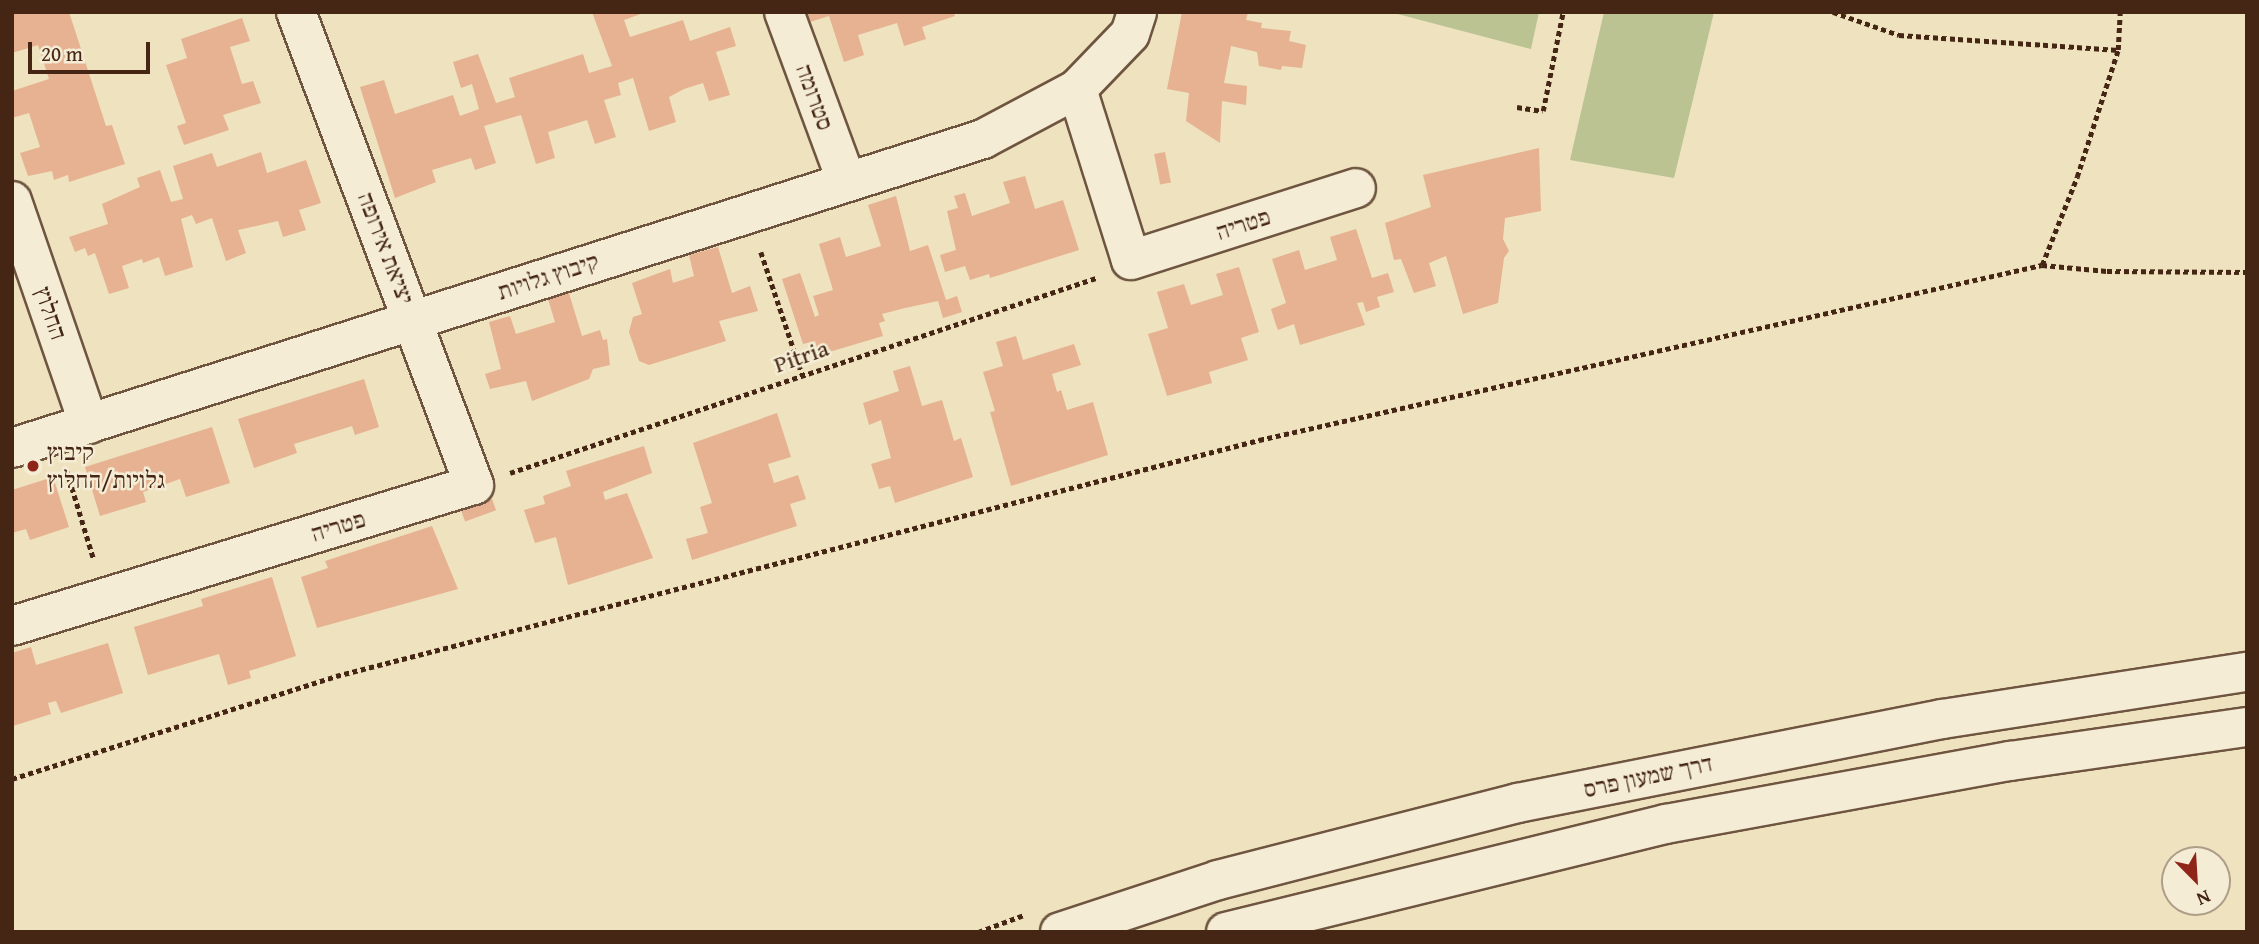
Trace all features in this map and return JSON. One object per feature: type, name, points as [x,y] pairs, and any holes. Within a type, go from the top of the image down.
[{"type":"street","name":"יציאת אירופה","points":[[296,12],[474,485]]},
{"type":"street","name":"סטרומה","points":[[784,12],[847,182]]},
{"type":"street","name":"קיבוץ גלויות","points":[[12,448],[748,211],[983,139],[1077,89],[1130,34],[1137,12]]},
{"type":"street","points":[[1077,89],[1130,260]]},
{"type":"street","name":"פטריה","points":[[1130,260],[1356,188]]},
{"type":"street","name":"החלוץ","points":[[12,201],[72,429]]},
{"type":"street","name":"פטריה","points":[[12,626],[474,485]]},
{"type":"street","name":"דרך שמעון פרס","points":[[1060,932],[1219,880],[1518,803],[1942,719],[2247,672]]},
{"type":"street","name":"דרך שמעון פרס","points":[[1226,932],[1666,824],[2010,761],[2247,727]]},
{"type":"path","points":[[1517,107],[1543,111],[1563,12]]},
{"type":"path","points":[[1833,12],[1899,35],[2118,50]]},
{"type":"path","points":[[2042,265],[2077,177],[2118,50],[2120,12]]},
{"type":"path","points":[[748,211],[802,374]]},
{"type":"path","name":"Pitria","points":[[474,485],[1115,272],[1130,260]]},
{"type":"path","points":[[12,779],[335,676],[1259,440],[2042,265],[2107,271],[2247,272]]},
{"type":"path","points":[[72,429],[105,598]]},
{"type":"green space","points":[[1390,12],[1539,12],[1531,49]]},
{"type":"green space","points":[[1604,12],[1714,12],[1674,178],[1570,160]]},
{"type":"building","points":[[12,12],[69,12],[106,126],[112,125],[125,164],[69,182],[68,175],[54,180],[52,171],[28,176],[20,153],[40,147],[29,113],[12,118],[12,91],[49,79],[38,45],[12,53]]},
{"type":"building","points":[[592,12],[646,12],[624,20],[630,37],[683,20],[690,41],[730,27],[736,46],[716,52],[730,95],[709,101],[703,83],[684,89],[669,97],[676,122],[649,131],[633,78],[618,83],[621,95],[604,100],[616,137],[595,144],[587,120],[548,132],[555,158],[536,164],[521,115],[484,126],[496,163],[475,170],[471,158],[432,170],[436,182],[395,198],[360,87],[384,80],[395,114],[453,95],[460,116],[479,109],[472,84],[461,88],[453,62],[478,54],[496,103],[515,97],[509,78],[583,54],[589,73],[612,66]]},
{"type":"building","points":[[806,12],[953,12],[955,16],[922,27],[926,39],[904,46],[897,23],[858,35],[864,55],[844,62],[829,16],[810,22]]},
{"type":"building","points":[[1182,12],[1248,12],[1246,20],[1262,23],[1261,28],[1291,31],[1289,41],[1306,45],[1302,68],[1282,66],[1281,70],[1259,66],[1257,52],[1231,46],[1224,83],[1247,86],[1246,105],[1222,101],[1220,143],[1186,121],[1189,93],[1167,89]]},
{"type":"building","points":[[242,18],[250,41],[230,47],[242,84],[253,81],[261,103],[223,115],[229,130],[184,145],[177,126],[186,123],[166,65],[187,58],[181,39]]},
{"type":"building","points":[[1539,148],[1541,211],[1505,218],[1503,239],[1509,251],[1504,258],[1498,303],[1463,314],[1446,256],[1429,263],[1436,286],[1414,293],[1401,259],[1394,260],[1385,223],[1431,207],[1423,175]]},
{"type":"building","points":[[261,152],[267,173],[306,160],[321,203],[299,210],[306,230],[283,237],[278,221],[238,230],[246,253],[226,261],[212,218],[196,224],[192,215],[181,219],[193,267],[165,276],[159,257],[143,263],[142,259],[122,266],[129,288],[109,294],[95,253],[88,256],[85,248],[75,252],[69,237],[108,224],[102,204],[140,187],[137,178],[160,170],[171,202],[183,199],[173,166],[212,153],[217,167]]},
{"type":"building","points":[[1165,152],[1171,182],[1160,185],[1154,154]]},
{"type":"building","points":[[1025,176],[1035,209],[1063,200],[1079,250],[990,278],[989,274],[970,280],[965,266],[945,272],[940,255],[956,250],[947,211],[958,208],[954,196],[965,193],[972,216],[1010,203],[1003,182]]},
{"type":"building","points":[[896,196],[910,251],[928,245],[946,300],[957,296],[962,312],[943,318],[938,301],[882,314],[885,321],[879,323],[883,336],[819,355],[815,341],[803,344],[782,279],[800,273],[815,317],[819,315],[813,296],[833,290],[819,244],[840,237],[846,257],[881,246],[868,205]]},
{"type":"building","points":[[1356,229],[1372,278],[1388,273],[1394,292],[1377,297],[1380,307],[1366,312],[1363,302],[1357,303],[1365,325],[1300,345],[1294,324],[1278,330],[1276,325],[1271,309],[1286,303],[1272,259],[1299,250],[1305,270],[1337,260],[1330,237]]},
{"type":"building","points":[[718,247],[732,293],[750,286],[758,311],[719,321],[726,341],[649,365],[639,361],[629,332],[633,317],[642,314],[632,283],[670,269],[673,283],[694,276],[689,255]]},
{"type":"building","points":[[1239,267],[1259,332],[1241,338],[1248,360],[1209,372],[1212,383],[1167,396],[1148,334],[1168,328],[1157,292],[1184,284],[1191,305],[1223,295],[1216,274]]},
{"type":"building","points":[[568,290],[582,336],[600,330],[603,340],[607,339],[610,365],[593,369],[589,379],[532,401],[526,381],[490,389],[485,374],[501,369],[489,322],[510,316],[516,334],[555,322],[547,296]]},
{"type":"building","points":[[1016,336],[1023,360],[1074,344],[1081,365],[1052,374],[1057,392],[1061,390],[1067,410],[1093,402],[1108,455],[1011,486],[990,412],[995,411],[983,372],[1003,366],[996,342]]},
{"type":"building","points":[[910,366],[922,406],[942,400],[954,441],[961,438],[973,477],[895,503],[890,486],[879,489],[871,464],[891,458],[881,420],[869,425],[863,403],[899,391],[893,371]]},
{"type":"building","points":[[364,379],[379,427],[355,435],[352,426],[294,444],[297,453],[254,468],[238,419]]},
{"type":"building","points":[[777,413],[791,457],[768,464],[774,483],[798,475],[806,499],[790,504],[797,526],[692,560],[686,539],[708,533],[700,507],[712,503],[693,443]]},
{"type":"building","points":[[212,427],[230,483],[186,497],[180,479],[143,492],[146,502],[100,516],[85,467]]},
{"type":"building","points":[[644,446],[652,473],[603,492],[605,500],[627,493],[653,558],[568,585],[556,537],[535,543],[524,510],[545,504],[543,496],[571,486],[566,471]]},
{"type":"building","points":[[53,477],[69,527],[30,540],[26,529],[12,533],[12,490]]},
{"type":"building","points":[[492,499],[496,510],[465,522],[461,510]]},
{"type":"building","points":[[432,526],[458,589],[317,628],[301,577],[328,568],[325,561]]},
{"type":"building","points":[[272,577],[296,656],[249,671],[251,678],[228,685],[219,654],[148,675],[134,627],[203,606],[201,599]]},
{"type":"building","points":[[108,643],[123,693],[61,713],[56,701],[48,703],[51,714],[13,726],[12,653],[31,647],[36,665]]},
{"type":"place","name":"קיבוץ גלויות/החלוץ","points":[[33,466]]}]
